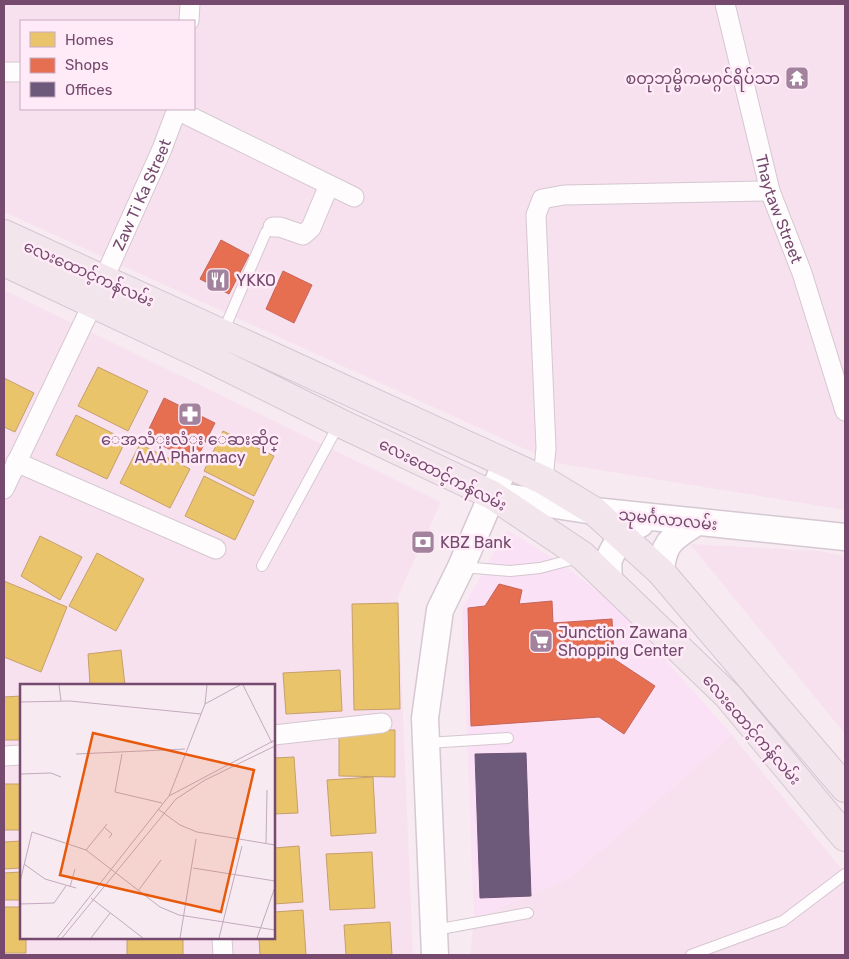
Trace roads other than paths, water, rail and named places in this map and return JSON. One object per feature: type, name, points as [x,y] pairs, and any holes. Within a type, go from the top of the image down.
[{"type":"main road","name":"လေးထောင့်ကန်လမ်း","points":[[4,234],[211,359],[492,495],[583,556],[728,696],[845,837]]},
{"type":"main road","name":"လေးထောင့်ကန်လမ်း","points":[[4,262],[222,333],[543,480],[594,512],[661,572],[845,788]]},
{"type":"street","points":[[189,20],[190,4]]},
{"type":"street","name":"Thaytaw Street","points":[[725,4],[770,191],[802,273],[845,411]]},
{"type":"street","points":[[4,72],[20,72]]},
{"type":"street","name":"Zaw Ti Ka Street","points":[[4,489],[10,459],[98,292],[162,149],[177,110]]},
{"type":"street","points":[[179,110],[354,197]]},
{"type":"street","points":[[273,227],[280,227],[303,236],[311,228],[329,185]]},
{"type":"street","points":[[543,480],[546,448],[536,215],[542,199],[564,195],[770,191]]},
{"type":"street","points":[[211,359],[222,333]]},
{"type":"street","points":[[10,459],[216,549]]},
{"type":"street","points":[[435,943],[425,718],[440,610],[461,567],[506,463]]},
{"type":"street","name":"သုမင်္ဂလာလမ်း","points":[[492,495],[594,512],[845,537]]},
{"type":"street","points":[[609,581],[609,558],[622,537],[635,526],[654,518]]},
{"type":"street","points":[[661,572],[662,558],[666,546],[697,522]]},
{"type":"street","points":[[275,735],[382,723]]},
{"type":"street","points":[[4,756],[20,755]]},
{"type":"street","points":[[222,939],[223,955]]},
{"type":"lane","points":[[222,333],[266,232],[273,227]]},
{"type":"lane","points":[[262,566],[340,423]]},
{"type":"lane","points":[[461,567],[510,571],[540,568],[583,556]]},
{"type":"lane","points":[[426,743],[508,738]]},
{"type":"lane","points":[[691,955],[783,921],[845,874]]},
{"type":"lane","points":[[435,943],[528,913]]},
{"type":"place","name":"စတုဘုမ္မိကမဂ္ဂင်ရိပ်သာ","points":[[797,78]]},
{"type":"place","name":"YKKO","points":[[218,280]]},
{"type":"place","name":"ေအသံုးလံုး ေဆးဆိုင္ AAA Pharmacy","points":[[190,414]]},
{"type":"place","name":"KBZ Bank","points":[[423,542]]},
{"type":"place","name":"Junction Zawana Shopping Center","points":[[541,641]]}]
